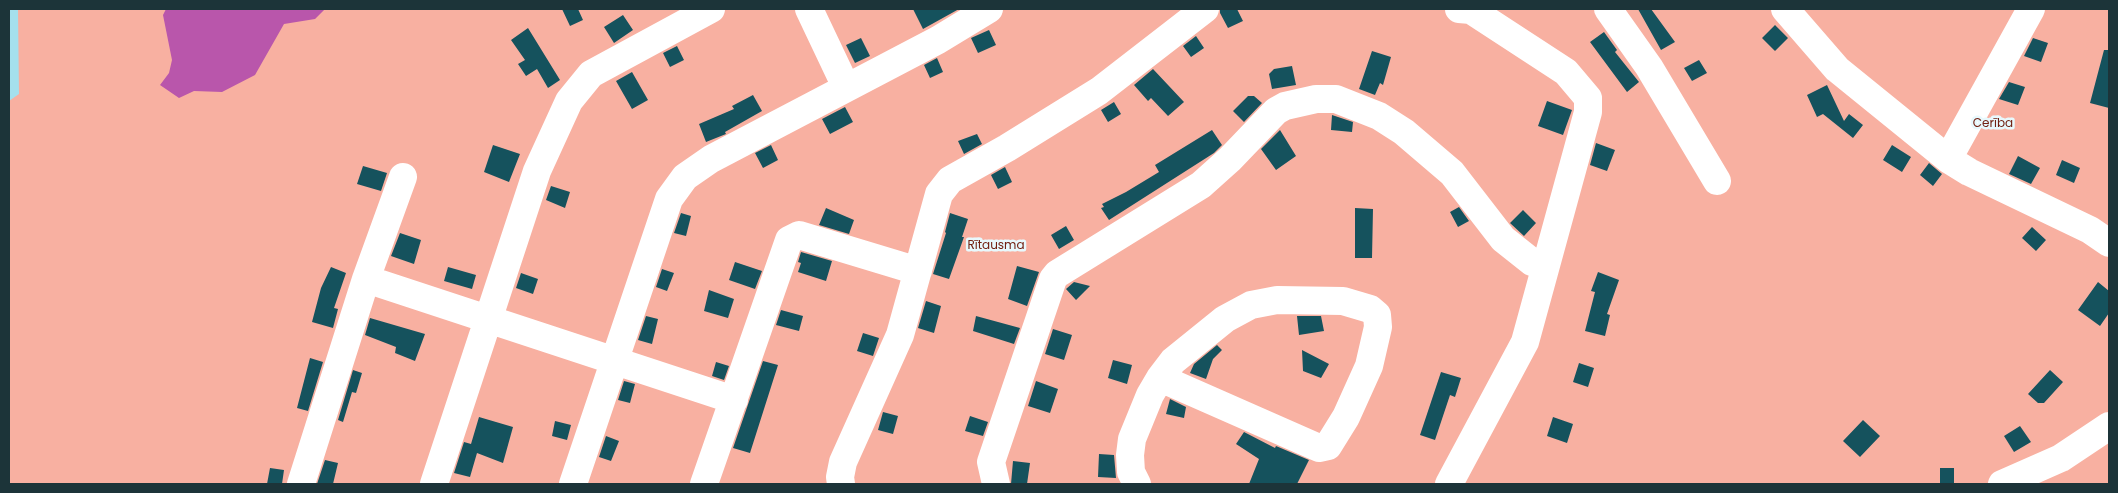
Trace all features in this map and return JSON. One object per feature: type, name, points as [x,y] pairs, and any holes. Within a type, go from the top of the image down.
[{"type":"street","points":[[434,484],[537,171],[569,102],[591,74],[711,9]]},
{"type":"street","points":[[809,9],[846,87]]},
{"type":"street","points":[[572,484],[670,199],[685,178],[711,159],[938,40],[989,9]]},
{"type":"street","points":[[1449,484],[1525,342],[1583,138],[1588,112],[1588,98],[1566,72],[1467,9]]},
{"type":"street","points":[[1608,9],[1650,67],[1717,181]]},
{"type":"street","points":[[1784,9],[1837,69],[1948,160],[2090,230],[2109,242]]},
{"type":"street","points":[[1948,160],[2031,9]]},
{"type":"street","points":[[841,484],[842,462],[900,334],[939,194],[950,180],[1007,148],[1099,91],[1194,12]]},
{"type":"street","points":[[996,484],[991,462],[1053,279],[1057,274],[1201,185],[1230,159],[1276,111],[1284,106],[1316,100],[1336,99],[1379,116],[1404,132],[1452,173],[1502,239],[1532,262],[1545,268]]},
{"type":"street","points":[[301,484],[366,279],[404,176]]},
{"type":"street","points":[[704,484],[789,240],[796,235],[918,271]]},
{"type":"street","points":[[366,279],[734,400]]},
{"type":"street","points":[[1137,484],[1131,469],[1132,439],[1150,395],[1160,378],[1172,361],[1225,319],[1251,306],[1277,300],[1343,301],[1370,309],[1376,315],[1378,327],[1369,366],[1346,417],[1328,446],[1319,448],[1160,378]]},
{"type":"street","points":[[2002,484],[2061,458],[2109,426]]},
{"type":"green space","name":"Rītausma","points":[[18,9],[2109,9],[2109,484],[9,484],[9,101],[19,94]]},
{"type":"shaded area","points":[[166,9],[325,9],[315,19],[284,24],[255,75],[222,92],[194,91],[179,98],[160,85],[169,73],[172,60],[163,15]]},
{"type":"building","points":[[562,9],[578,9],[583,20],[570,26]]},
{"type":"building","points":[[913,9],[959,9],[923,29]]},
{"type":"building","points":[[1220,9],[1237,9],[1243,21],[1228,28],[1220,13]]},
{"type":"building","points":[[1638,9],[1651,9],[1675,42],[1661,50]]},
{"type":"building","points":[[623,15],[633,30],[614,43],[604,27]]},
{"type":"building","points":[[1775,25],[1788,38],[1775,51],[1762,38]]},
{"type":"building","points":[[528,28],[560,80],[548,88],[537,69],[526,76],[518,64],[525,60],[511,40]]},
{"type":"building","points":[[989,30],[996,45],[978,53],[971,38]]},
{"type":"building","points":[[1604,32],[1617,50],[1615,52],[1639,82],[1627,92],[1590,42]]},
{"type":"building","points":[[1196,36],[1204,48],[1191,57],[1183,46]]},
{"type":"building","points":[[861,38],[870,56],[855,63],[846,45]]},
{"type":"building","points":[[2033,38],[2048,43],[2041,62],[2024,56]]},
{"type":"building","points":[[677,46],[684,60],[670,67],[663,53]]},
{"type":"building","points":[[2104,50],[2109,50],[2109,108],[2090,103]]},
{"type":"building","points":[[1372,51],[1391,57],[1383,85],[1380,83],[1375,95],[1359,89]]},
{"type":"building","points":[[937,58],[943,72],[930,78],[924,65]]},
{"type":"building","points":[[1699,60],[1707,73],[1692,81],[1684,68]]},
{"type":"building","points":[[1292,66],[1296,85],[1272,89],[1269,74],[1274,69]]},
{"type":"building","points":[[1153,69],[1184,102],[1168,116],[1151,98],[1148,101],[1134,85]]},
{"type":"building","points":[[632,72],[648,100],[632,109],[616,81]]},
{"type":"building","points":[[2009,82],[2025,87],[2018,105],[1999,99]]},
{"type":"building","points":[[1827,85],[1844,121],[1849,114],[1863,125],[1853,138],[1823,114],[1817,117],[1807,95]]},
{"type":"building","points":[[753,95],[762,111],[725,132],[726,134],[706,142],[699,124],[734,109],[732,106]]},
{"type":"building","points":[[1248,96],[1254,96],[1262,103],[1244,122],[1233,111]]},
{"type":"building","points":[[1547,101],[1572,110],[1563,135],[1538,126]]},
{"type":"building","points":[[1114,102],[1121,114],[1108,122],[1101,110]]},
{"type":"building","points":[[845,107],[853,122],[830,134],[822,119]]},
{"type":"building","points":[[1332,115],[1353,122],[1352,132],[1331,130]]},
{"type":"building","points":[[1212,130],[1222,145],[1214,153],[1109,220],[1101,208],[1104,207],[1102,204],[1159,172],[1155,165]]},
{"type":"building","points":[[1280,130],[1296,156],[1276,170],[1261,149]]},
{"type":"building","points":[[977,134],[982,144],[964,154],[958,141]]},
{"type":"building","points":[[1596,143],[1615,150],[1607,171],[1590,165]]},
{"type":"building","points":[[493,145],[520,154],[509,182],[484,172]]},
{"type":"building","points":[[771,145],[778,160],[763,168],[755,153]]},
{"type":"building","points":[[1892,145],[1911,157],[1902,172],[1883,160]]},
{"type":"building","points":[[2018,156],[2040,168],[2031,184],[2009,174]]},
{"type":"building","points":[[2062,160],[2080,168],[2074,183],[2056,175]]},
{"type":"building","points":[[1929,163],[1942,174],[1933,186],[1920,175]]},
{"type":"building","points":[[363,166],[387,173],[381,191],[357,184]]},
{"type":"building","points":[[1005,167],[1012,182],[998,189],[991,175]]},
{"type":"building","points":[[551,186],[570,192],[565,208],[546,200]]},
{"type":"building","points":[[1459,207],[1469,221],[1458,227],[1450,212]]},
{"type":"building","points":[[826,208],[854,220],[849,234],[819,225]]},
{"type":"building","points":[[1355,208],[1373,209],[1372,258],[1355,258]]},
{"type":"building","points":[[1523,210],[1536,223],[1524,236],[1510,223]]},
{"type":"building","points":[[681,213],[691,216],[686,236],[674,233]]},
{"type":"building","points":[[950,213],[968,219],[962,237],[964,237],[949,279],[933,274],[946,233]]},
{"type":"building","points":[[1066,226],[1074,240],[1059,249],[1051,235]]},
{"type":"building","points":[[2032,227],[2046,240],[2036,251],[2022,238]]},
{"type":"building","points":[[400,233],[421,240],[414,264],[391,256]]},
{"type":"building","points":[[801,252],[832,261],[826,281],[798,272],[801,263],[798,262]]},
{"type":"building","points":[[735,262],[762,271],[755,289],[729,280]]},
{"type":"building","points":[[1017,266],[1039,272],[1027,306],[1008,299]]},
{"type":"building","points":[[331,267],[346,273],[334,308],[338,309],[333,328],[312,322],[321,288]]},
{"type":"building","points":[[448,267],[476,275],[472,289],[444,281]]},
{"type":"building","points":[[662,269],[674,273],[667,291],[656,287]]},
{"type":"building","points":[[1598,272],[1619,280],[1607,314],[1610,315],[1605,336],[1585,331],[1595,292],[1591,291]]},
{"type":"building","points":[[521,273],[538,279],[533,294],[516,288]]},
{"type":"building","points":[[1074,282],[1090,286],[1076,300],[1066,289]]},
{"type":"building","points":[[2098,282],[2109,291],[2109,313],[2100,326],[2078,310]]},
{"type":"building","points":[[709,290],[734,299],[728,318],[704,311]]},
{"type":"building","points":[[926,301],[941,306],[934,333],[918,328]]},
{"type":"building","points":[[781,310],[803,316],[799,331],[776,325]]},
{"type":"building","points":[[646,316],[658,319],[652,344],[638,340]]},
{"type":"building","points":[[976,316],[1020,328],[1014,344],[973,331]]},
{"type":"building","points":[[1297,316],[1321,316],[1324,331],[1299,335]]},
{"type":"building","points":[[370,318],[425,334],[415,361],[395,353],[396,347],[365,335]]},
{"type":"building","points":[[1053,329],[1072,335],[1064,360],[1045,354]]},
{"type":"building","points":[[863,333],[879,338],[873,356],[857,351]]},
{"type":"building","points":[[1217,345],[1222,350],[1213,359],[1206,379],[1190,373],[1194,364]]},
{"type":"building","points":[[1302,350],[1329,364],[1321,378],[1303,371]]},
{"type":"building","points":[[310,358],[323,362],[308,411],[297,408]]},
{"type":"building","points":[[1113,360],[1132,365],[1127,384],[1108,378]]},
{"type":"building","points":[[763,361],[778,365],[750,453],[733,448]]},
{"type":"building","points":[[716,362],[729,366],[724,380],[712,376]]},
{"type":"building","points":[[1579,363],[1594,368],[1588,387],[1573,382]]},
{"type":"building","points":[[353,370],[362,373],[356,393],[352,392],[343,422],[338,420]]},
{"type":"building","points":[[2050,370],[2063,382],[2044,403],[2038,403],[2028,394]]},
{"type":"building","points":[[1441,372],[1461,378],[1455,397],[1450,395],[1435,440],[1420,435]]},
{"type":"building","points":[[624,381],[635,384],[630,403],[618,400]]},
{"type":"building","points":[[1036,381],[1058,389],[1050,413],[1028,406]]},
{"type":"building","points":[[1170,399],[1186,407],[1184,418],[1166,414]]},
{"type":"building","points":[[883,412],[898,416],[893,434],[878,430]]},
{"type":"building","points":[[970,416],[988,422],[983,436],[965,431]]},
{"type":"building","points":[[479,417],[513,427],[503,463],[477,453],[470,477],[454,473],[464,442],[471,444]]},
{"type":"building","points":[[1553,417],[1573,424],[1567,443],[1547,436]]},
{"type":"building","points":[[1863,420],[1880,436],[1860,457],[1843,441]]},
{"type":"building","points":[[555,421],[571,425],[567,440],[552,436]]},
{"type":"building","points":[[2020,426],[2031,442],[2014,452],[2004,436]]},
{"type":"building","points":[[1244,432],[1275,448],[1276,446],[1309,460],[1297,484],[1249,484],[1259,459],[1236,444]]},
{"type":"building","points":[[606,436],[619,441],[611,461],[599,457]]},
{"type":"building","points":[[1099,454],[1114,455],[1116,478],[1098,477]]},
{"type":"building","points":[[325,460],[338,463],[333,484],[317,484]]},
{"type":"building","points":[[1013,461],[1030,463],[1027,484],[1011,484]]},
{"type":"building","points":[[270,468],[284,470],[282,484],[267,484]]},
{"type":"building","points":[[1940,468],[1954,468],[1954,484],[1940,484]]},
{"type":"park label","name":"Cerība","points":[[1993,124]]}]
